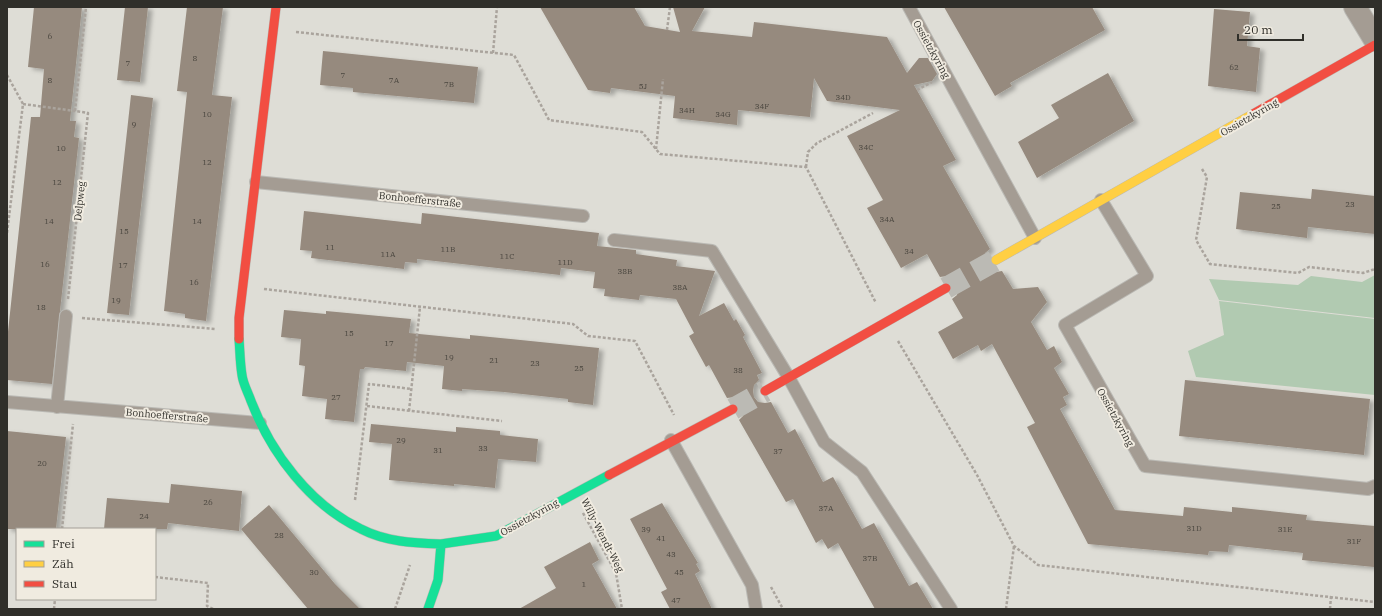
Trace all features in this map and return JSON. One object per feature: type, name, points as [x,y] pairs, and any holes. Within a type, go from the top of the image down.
[{"type":"street","points":[[276,7],[238,331],[242,376],[260,423],[279,454],[302,484],[332,513],[362,530],[400,542],[441,544],[438,580],[428,609]]},
{"type":"street","points":[[1355,7],[1375,40]]},
{"type":"street","name":"Ossietzkyring","points":[[996,260],[1375,45]]},
{"type":"street","points":[[765,391],[946,288]]},
{"type":"street","name":"Ossietzkyring","points":[[441,544],[496,536],[684,433],[732,409]]},
{"type":"lane","name":"Ossietzkyring","points":[[909,7],[1035,238]]},
{"type":"lane","name":"Bonhoefferstraße","points":[[256,182],[583,216]]},
{"type":"lane","name":"Ossietzkyring","points":[[1101,200],[1147,276],[1065,325],[1145,466],[1368,489],[1375,486]]},
{"type":"lane","points":[[614,240],[712,251],[789,378],[824,442],[862,472],[951,609]]},
{"type":"lane","points":[[57,407],[66,316]]},
{"type":"lane","name":"Bonhoefferstraße","points":[[7,402],[260,423]]},
{"type":"lane","points":[[671,440],[752,585],[756,609]]},
{"type":"path","points":[[23,104],[75,111],[86,7]]},
{"type":"path","points":[[493,53],[497,7]]},
{"type":"path","points":[[667,30],[670,7]]},
{"type":"path","points":[[274,28],[514,55],[549,120],[642,132],[660,154],[806,167]]},
{"type":"path","points":[[7,75],[23,104],[7,233]]},
{"type":"path","points":[[656,149],[663,79]]},
{"type":"path","name":"Delpweg","points":[[66,316],[88,113],[75,111]]},
{"type":"path","points":[[873,113],[817,143],[808,152],[806,167],[887,322],[977,475],[1014,546],[1038,565],[1375,602]]},
{"type":"path","points":[[1190,151],[1207,177],[1196,240],[1210,264],[1298,273],[1308,267],[1363,273],[1375,269]]},
{"type":"path","points":[[243,286],[573,324],[588,336],[635,341],[684,433]]},
{"type":"path","points":[[410,410],[420,307]]},
{"type":"path","points":[[66,316],[238,331]]},
{"type":"path","points":[[343,519],[356,498],[369,384],[412,389]]},
{"type":"path","points":[[367,406],[502,421]]},
{"type":"path","points":[[62,528],[74,408]]},
{"type":"path","name":"Willy-Wendt-Weg","points":[[573,494],[616,573],[622,609]]},
{"type":"path","points":[[395,609],[418,543]]},
{"type":"path","points":[[1006,609],[1014,546]]},
{"type":"path","points":[[156,577],[208,583],[206,606],[213,609]]},
{"type":"path","points":[[768,582],[783,609]]},
{"type":"path","points":[[1330,609],[1331,596]]},
{"type":"green space","points":[[1375,275],[1375,318],[1219,300],[1209,279],[1298,285],[1311,276],[1362,282]]},
{"type":"green space","points":[[1219,301],[1375,319],[1375,395],[1196,377],[1188,351],[1224,335]]},
{"type":"building","points":[[34,7],[82,7],[70,121],[76,121],[74,137],[79,138],[52,384],[7,380],[7,341],[31,117],[40,117],[44,69],[28,67]]},
{"type":"building","points":[[125,7],[148,7],[140,82],[117,80]]},
{"type":"building","points":[[187,7],[223,7],[212,95],[232,97],[206,321],[185,318],[185,314],[164,311],[187,92],[177,91]]},
{"type":"building","points":[[540,7],[634,7],[645,26],[680,32],[673,7],[705,7],[692,31],[752,37],[754,22],[887,37],[907,73],[919,58],[928,58],[937,74],[932,81],[914,85],[956,160],[943,166],[990,249],[985,253],[985,266],[989,271],[1002,271],[1013,289],[1038,287],[1047,302],[1031,322],[1047,350],[1054,346],[1062,362],[1054,368],[1069,394],[1063,397],[1067,405],[1060,409],[1115,510],[1183,516],[1184,507],[1232,512],[1232,507],[1307,515],[1306,520],[1375,526],[1374,567],[1302,560],[1303,553],[1229,545],[1228,552],[1209,551],[1208,555],[1088,544],[1027,427],[1035,423],[992,344],[981,351],[978,345],[953,359],[938,332],[963,318],[952,299],[957,295],[957,282],[953,277],[940,277],[927,254],[901,268],[867,208],[883,200],[847,136],[900,110],[827,101],[814,78],[810,117],[738,110],[737,125],[673,118],[675,96],[611,88],[610,93],[588,90]]},
{"type":"building","points":[[944,7],[1092,7],[1105,30],[1010,83],[1012,86],[995,96]]},
{"type":"building","points":[[1214,9],[1250,12],[1247,46],[1260,48],[1256,92],[1208,86]]},
{"type":"building","points":[[323,51],[478,67],[474,103],[353,92],[353,88],[320,85]]},
{"type":"building","points":[[1108,73],[1134,121],[1037,178],[1018,142],[1059,118],[1051,105]]},
{"type":"building","points":[[131,95],[153,98],[129,315],[107,313]]},
{"type":"building","points":[[1312,189],[1375,196],[1375,234],[1308,227],[1307,238],[1236,229],[1240,192],[1311,199]]},
{"type":"building","points":[[304,211],[421,224],[422,213],[599,233],[597,246],[636,250],[636,254],[677,260],[676,266],[715,271],[699,316],[724,303],[734,321],[736,319],[745,335],[743,337],[762,373],[757,375],[759,380],[754,385],[754,397],[758,402],[771,402],[788,433],[795,429],[823,482],[833,477],[862,529],[874,523],[909,586],[917,582],[933,609],[875,609],[838,543],[828,549],[822,539],[816,543],[793,499],[786,502],[739,420],[743,416],[745,410],[744,403],[739,398],[727,398],[709,365],[706,367],[689,336],[694,333],[676,299],[640,295],[639,300],[604,296],[605,289],[593,288],[595,272],[561,268],[560,275],[417,259],[417,263],[405,262],[404,269],[311,258],[312,251],[300,250]]},
{"type":"building","points":[[284,310],[326,314],[326,311],[411,319],[409,333],[470,339],[470,335],[599,348],[593,405],[568,402],[568,399],[504,392],[442,389],[444,366],[407,362],[406,371],[365,367],[364,369],[360,369],[354,422],[325,419],[327,399],[302,396],[305,366],[299,365],[301,339],[281,337]]},
{"type":"building","points":[[1185,380],[1370,399],[1364,455],[1179,436]]},
{"type":"building","points":[[371,424],[456,432],[456,427],[500,431],[500,435],[538,439],[536,462],[498,459],[495,488],[389,480],[392,444],[369,442]]},
{"type":"building","points":[[7,431],[66,437],[56,528],[7,529]]},
{"type":"building","points":[[171,484],[242,491],[239,531],[168,523],[167,529],[104,528],[107,498],[169,503]]},
{"type":"building","points":[[662,503],[698,563],[696,564],[700,571],[695,574],[712,609],[670,609],[661,592],[667,589],[630,519]]},
{"type":"building","points":[[269,505],[335,584],[360,609],[308,609],[241,529]]},
{"type":"building","points":[[590,542],[599,560],[592,564],[617,609],[519,609],[556,588],[544,567]]},
{"type":"tunnel","points":[[946,288],[996,260]]},
{"type":"tunnel","points":[[733,409],[765,391]]},
{"type":"traffic: fast","points":[[239,339],[243,378],[259,420],[269,440],[281,458],[294,476],[309,492],[342,519],[380,537],[400,541],[441,544]]},
{"type":"traffic: fast","points":[[428,609],[438,580],[441,544],[496,536],[609,475]]},
{"type":"traffic: slow","points":[[996,260],[1253,114]]},
{"type":"traffic: jam","points":[[239,339],[239,318],[276,7]]},
{"type":"traffic: jam","points":[[1253,114],[1375,45]]},
{"type":"traffic: jam","points":[[765,391],[946,288]]},
{"type":"traffic: jam","points":[[609,475],[733,409]]}]
